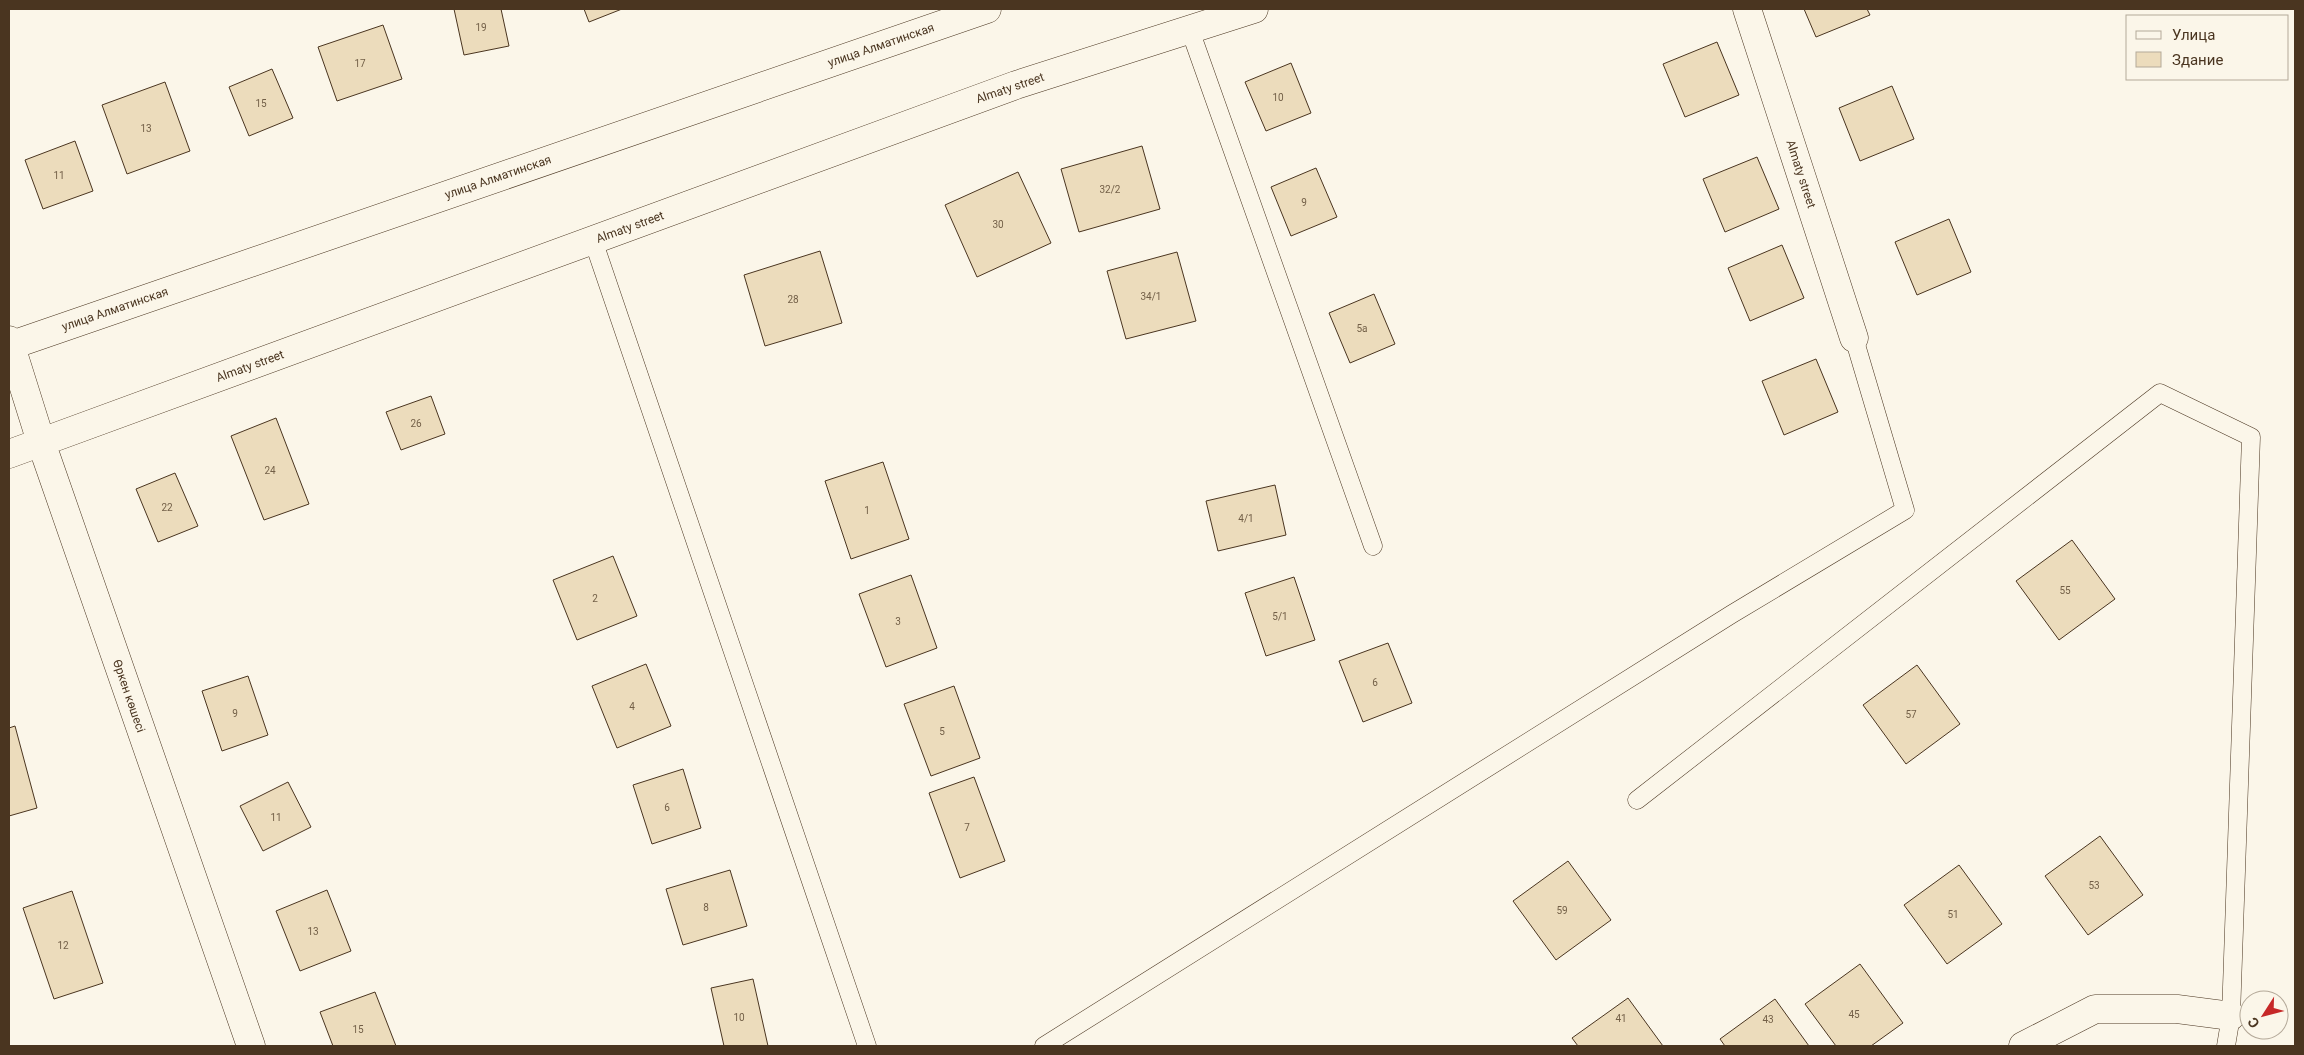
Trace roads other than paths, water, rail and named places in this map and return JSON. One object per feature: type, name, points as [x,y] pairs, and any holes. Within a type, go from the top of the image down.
[{"type":"street","name":"улица Алматинская","points":[[9,344],[987,9]]},
{"type":"street","name":"Almaty street","points":[[9,454],[1016,86],[1254,9]]},
{"type":"street","name":"Almaty street","points":[[1747,9],[1854,338]]},
{"type":"street","name":"Өркен көшесі","points":[[9,344],[41,442],[250,1046]]},
{"type":"street","points":[[2023,1046],[2095,1009],[2177,1009],[2231,1016]]},
{"type":"lane","points":[[1190,30],[1373,546]]},
{"type":"lane","points":[[594,240],[867,1046]]},
{"type":"lane","points":[[1044,1046],[1732,614],[1904,510],[1854,338]]},
{"type":"lane","points":[[1637,800],[2160,393],[2251,437],[2231,1016],[2226,1046]]}]
